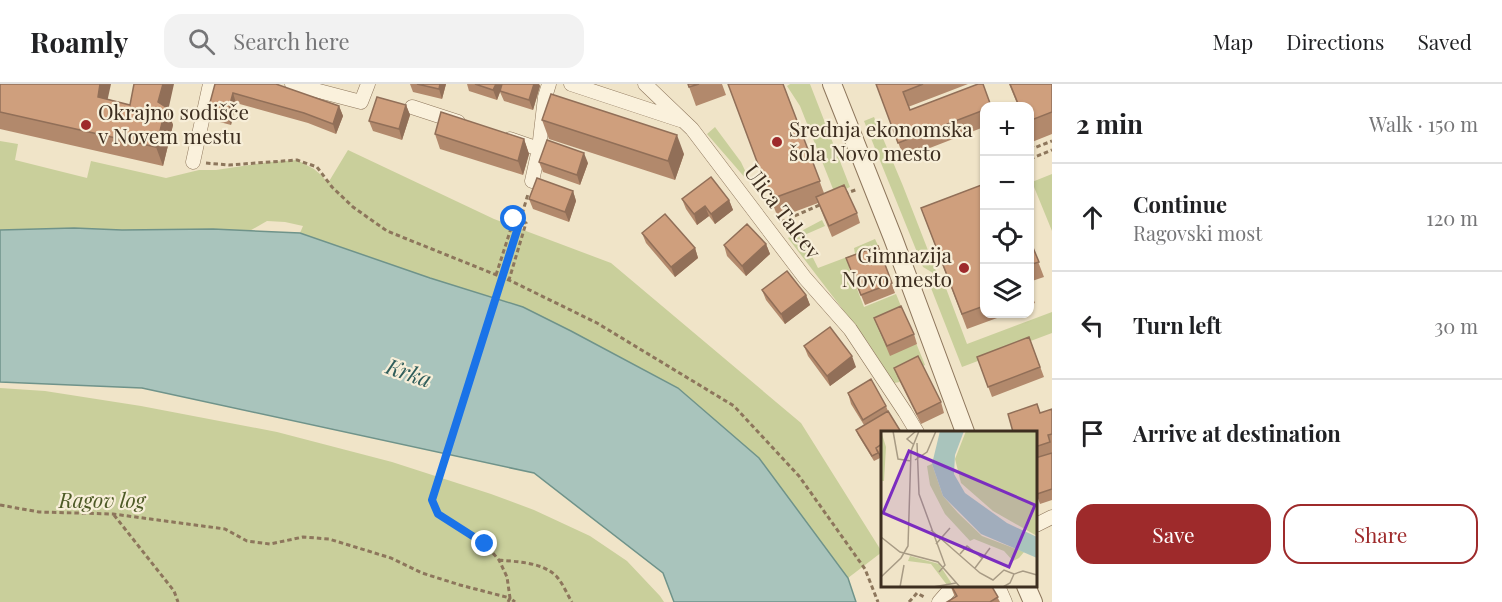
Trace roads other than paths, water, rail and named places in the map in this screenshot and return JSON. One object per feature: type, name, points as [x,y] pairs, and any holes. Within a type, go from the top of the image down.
[{"type":"street","points":[[193,162],[210,84]]},
{"type":"street","points":[[292,84],[361,102],[368,84]]},
{"type":"street","points":[[532,181],[549,84]]},
{"type":"street","points":[[571,84],[683,121]]},
{"type":"street","name":"Ulica Talcev","points":[[645,84],[703,144],[805,278],[850,329],[916,431]]},
{"type":"street","points":[[832,84],[893,238],[965,431]]},
{"type":"street","points":[[412,107],[476,128]]},
{"type":"street","points":[[497,135],[539,149]]},
{"type":"street","points":[[1037,524],[1052,517]]},
{"type":"street","points":[[939,602],[951,587]]},
{"type":"street","points":[[999,587],[1005,602]]},
{"type":"street","points":[[1027,587],[1033,602]]},
{"type":"water","name":"Krka","points":[[213,229],[300,233],[523,307],[678,388],[759,458],[848,578],[856,602],[674,602],[663,573],[534,473],[142,388],[0,382],[0,230]]},
{"type":"place","name":"Okrajno sodišče v Novem mestu","points":[[86,125]]},
{"type":"place","name":"Srednja ekonomska šola Novo mesto","points":[[777,142]]},
{"type":"place","name":"Gimnazija Novo mesto","points":[[964,268]]},
{"type":"park label","name":"Ragov log","points":[[102,501]]}]
